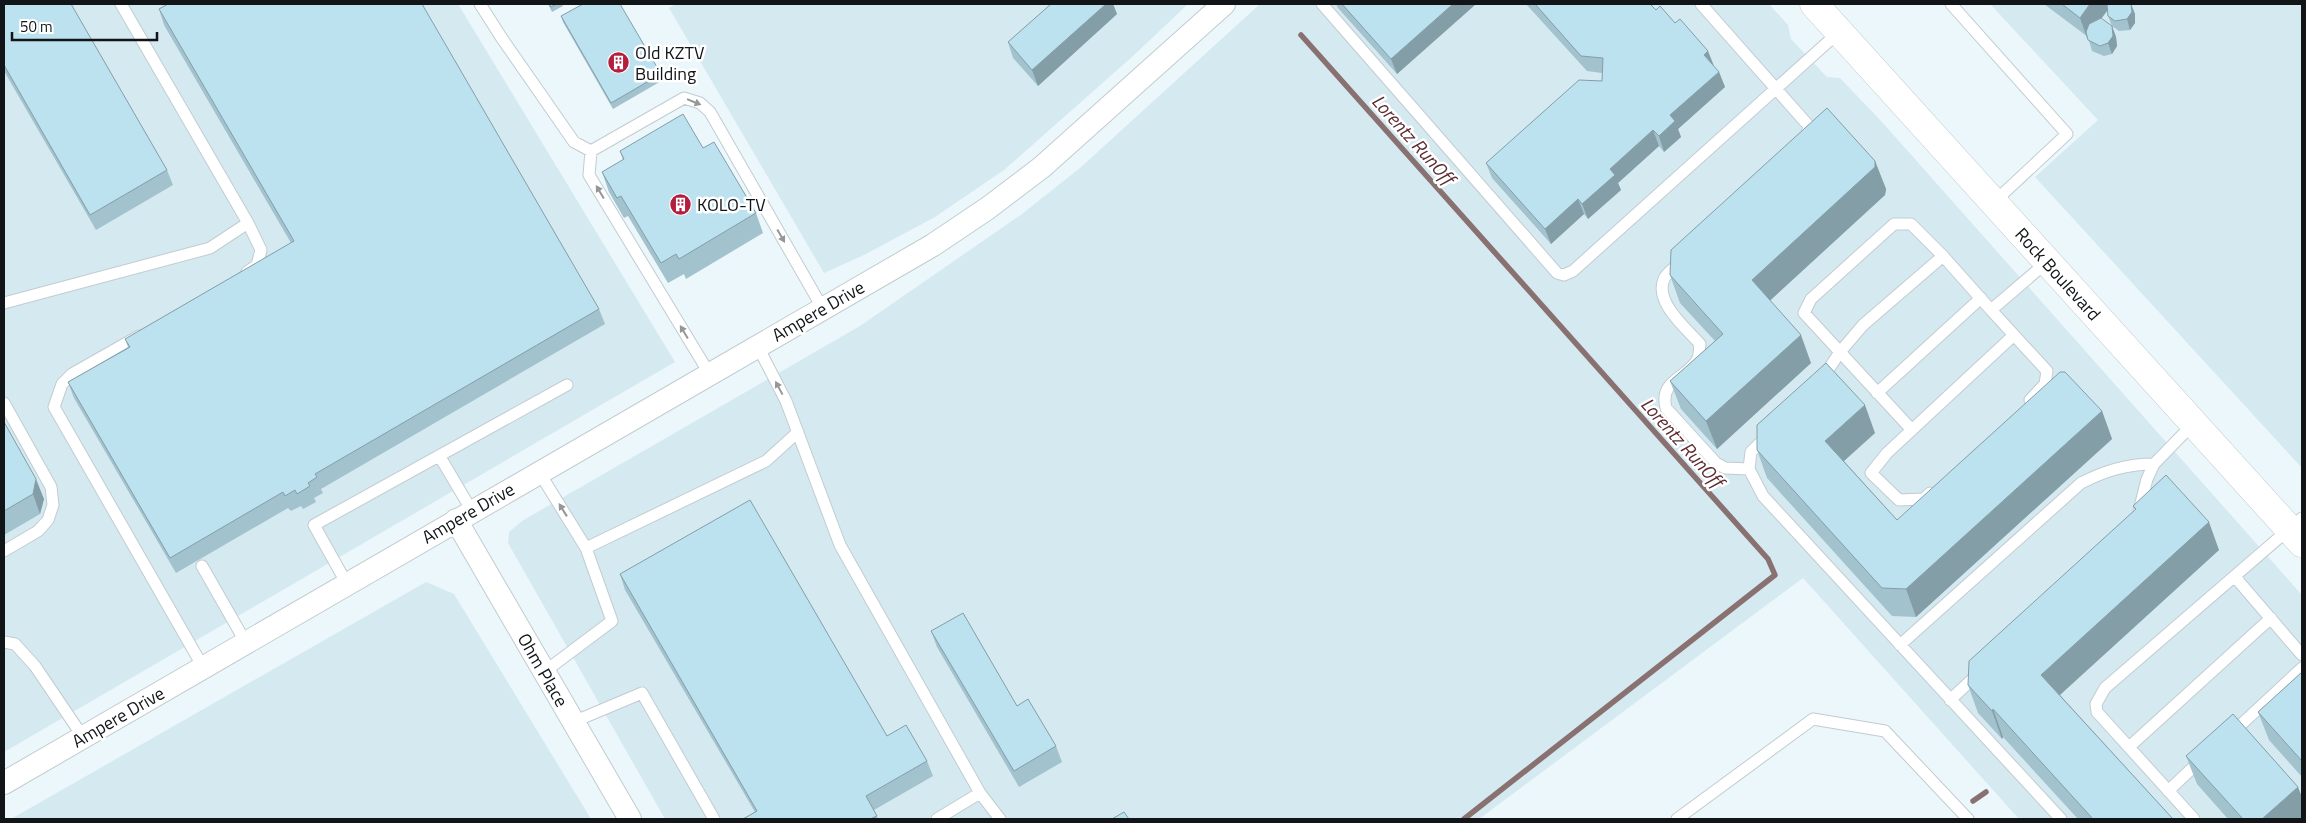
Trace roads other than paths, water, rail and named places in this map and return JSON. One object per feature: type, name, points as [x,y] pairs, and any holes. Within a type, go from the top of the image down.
[{"type":"main road","name":"Rock Boulevard","points":[[1814,4],[2193,424],[2298,530]]},
{"type":"street","name":"Ampere Drive","points":[[4,783],[757,345],[933,245],[988,208],[1042,167],[1224,4]]},
{"type":"street","name":"Ohm Place","points":[[464,516],[544,672],[630,819]]},
{"type":"lane","points":[[121,4],[248,223],[261,250],[256,265],[238,278]]},
{"type":"lane","points":[[480,4],[574,142],[591,151]]},
{"type":"lane","points":[[1322,4],[1557,273],[1564,274],[1573,271],[1840,32]]},
{"type":"lane","points":[[1701,4],[1808,125],[1809,134],[1804,148]]},
{"type":"lane","points":[[1950,4],[2067,134],[1993,203]]},
{"type":"lane","points":[[591,151],[684,98],[700,103],[710,112],[823,309]]},
{"type":"lane","points":[[591,151],[589,175],[709,373]]},
{"type":"lane","points":[[4,303],[210,248],[248,223]]},
{"type":"lane","points":[[1912,430],[1804,313],[1811,299],[1894,224],[1911,224],[1943,256],[2046,371],[2046,384],[2022,408]]},
{"type":"lane","points":[[1687,256],[1665,276],[1663,284],[1666,306],[1700,344],[1699,352],[1697,360],[1666,390],[1664,399],[1666,408],[1716,463],[1725,468],[1749,469]]},
{"type":"lane","points":[[1814,390],[1840,352],[1863,325],[1943,256]]},
{"type":"lane","points":[[1991,310],[2047,262]]},
{"type":"lane","points":[[1878,393],[1981,298]]},
{"type":"lane","points":[[147,331],[72,374],[62,384],[54,407],[203,667]]},
{"type":"lane","points":[[1936,487],[1924,499],[1898,500],[1871,473],[1888,453],[2014,335]]},
{"type":"lane","points":[[757,345],[786,401],[840,545],[980,792],[1000,819]]},
{"type":"lane","points":[[347,584],[314,525],[440,457],[567,385]]},
{"type":"lane","points":[[4,403],[51,487],[54,505],[48,520],[38,531],[4,551]]},
{"type":"lane","points":[[2133,522],[2154,464],[2193,424]]},
{"type":"lane","points":[[1777,427],[1751,452],[1749,469],[1763,496],[2061,819]]},
{"type":"lane","points":[[586,548],[766,461],[798,432]]},
{"type":"lane","points":[[440,457],[464,516]]},
{"type":"lane","points":[[1900,645],[2081,483],[2104,471],[2132,464],[2154,464]]},
{"type":"lane","points":[[539,472],[586,548],[612,621],[544,672]]},
{"type":"lane","points":[[2194,819],[2097,712],[2096,704],[2101,694],[2235,577],[2298,530]]},
{"type":"lane","points":[[202,566],[246,643]]},
{"type":"lane","points":[[2235,577],[2302,655]]},
{"type":"lane","points":[[2129,747],[2270,618]]},
{"type":"lane","points":[[4,642],[15,644],[35,666],[83,737]]},
{"type":"lane","points":[[1950,700],[1985,667]]},
{"type":"lane","points":[[2225,739],[2302,668]]},
{"type":"lane","points":[[573,722],[642,694],[714,819]]},
{"type":"lane","points":[[1677,819],[1813,719],[1885,731],[1968,819]]},
{"type":"lane","points":[[2168,791],[2211,752]]},
{"type":"lane","points":[[937,819],[980,792]]},
{"type":"waterway","name":"Lorentz RunOff","points":[[1301,35],[1768,559],[1775,575],[1464,819]]},
{"type":"waterway","name":"Lorentz RunOff","points":[[1973,801],[1986,792]]},
{"type":"place","name":"Old KZTV Building","points":[[619,62]]},
{"type":"place","name":"KOLO-TV","points":[[681,204]]}]
